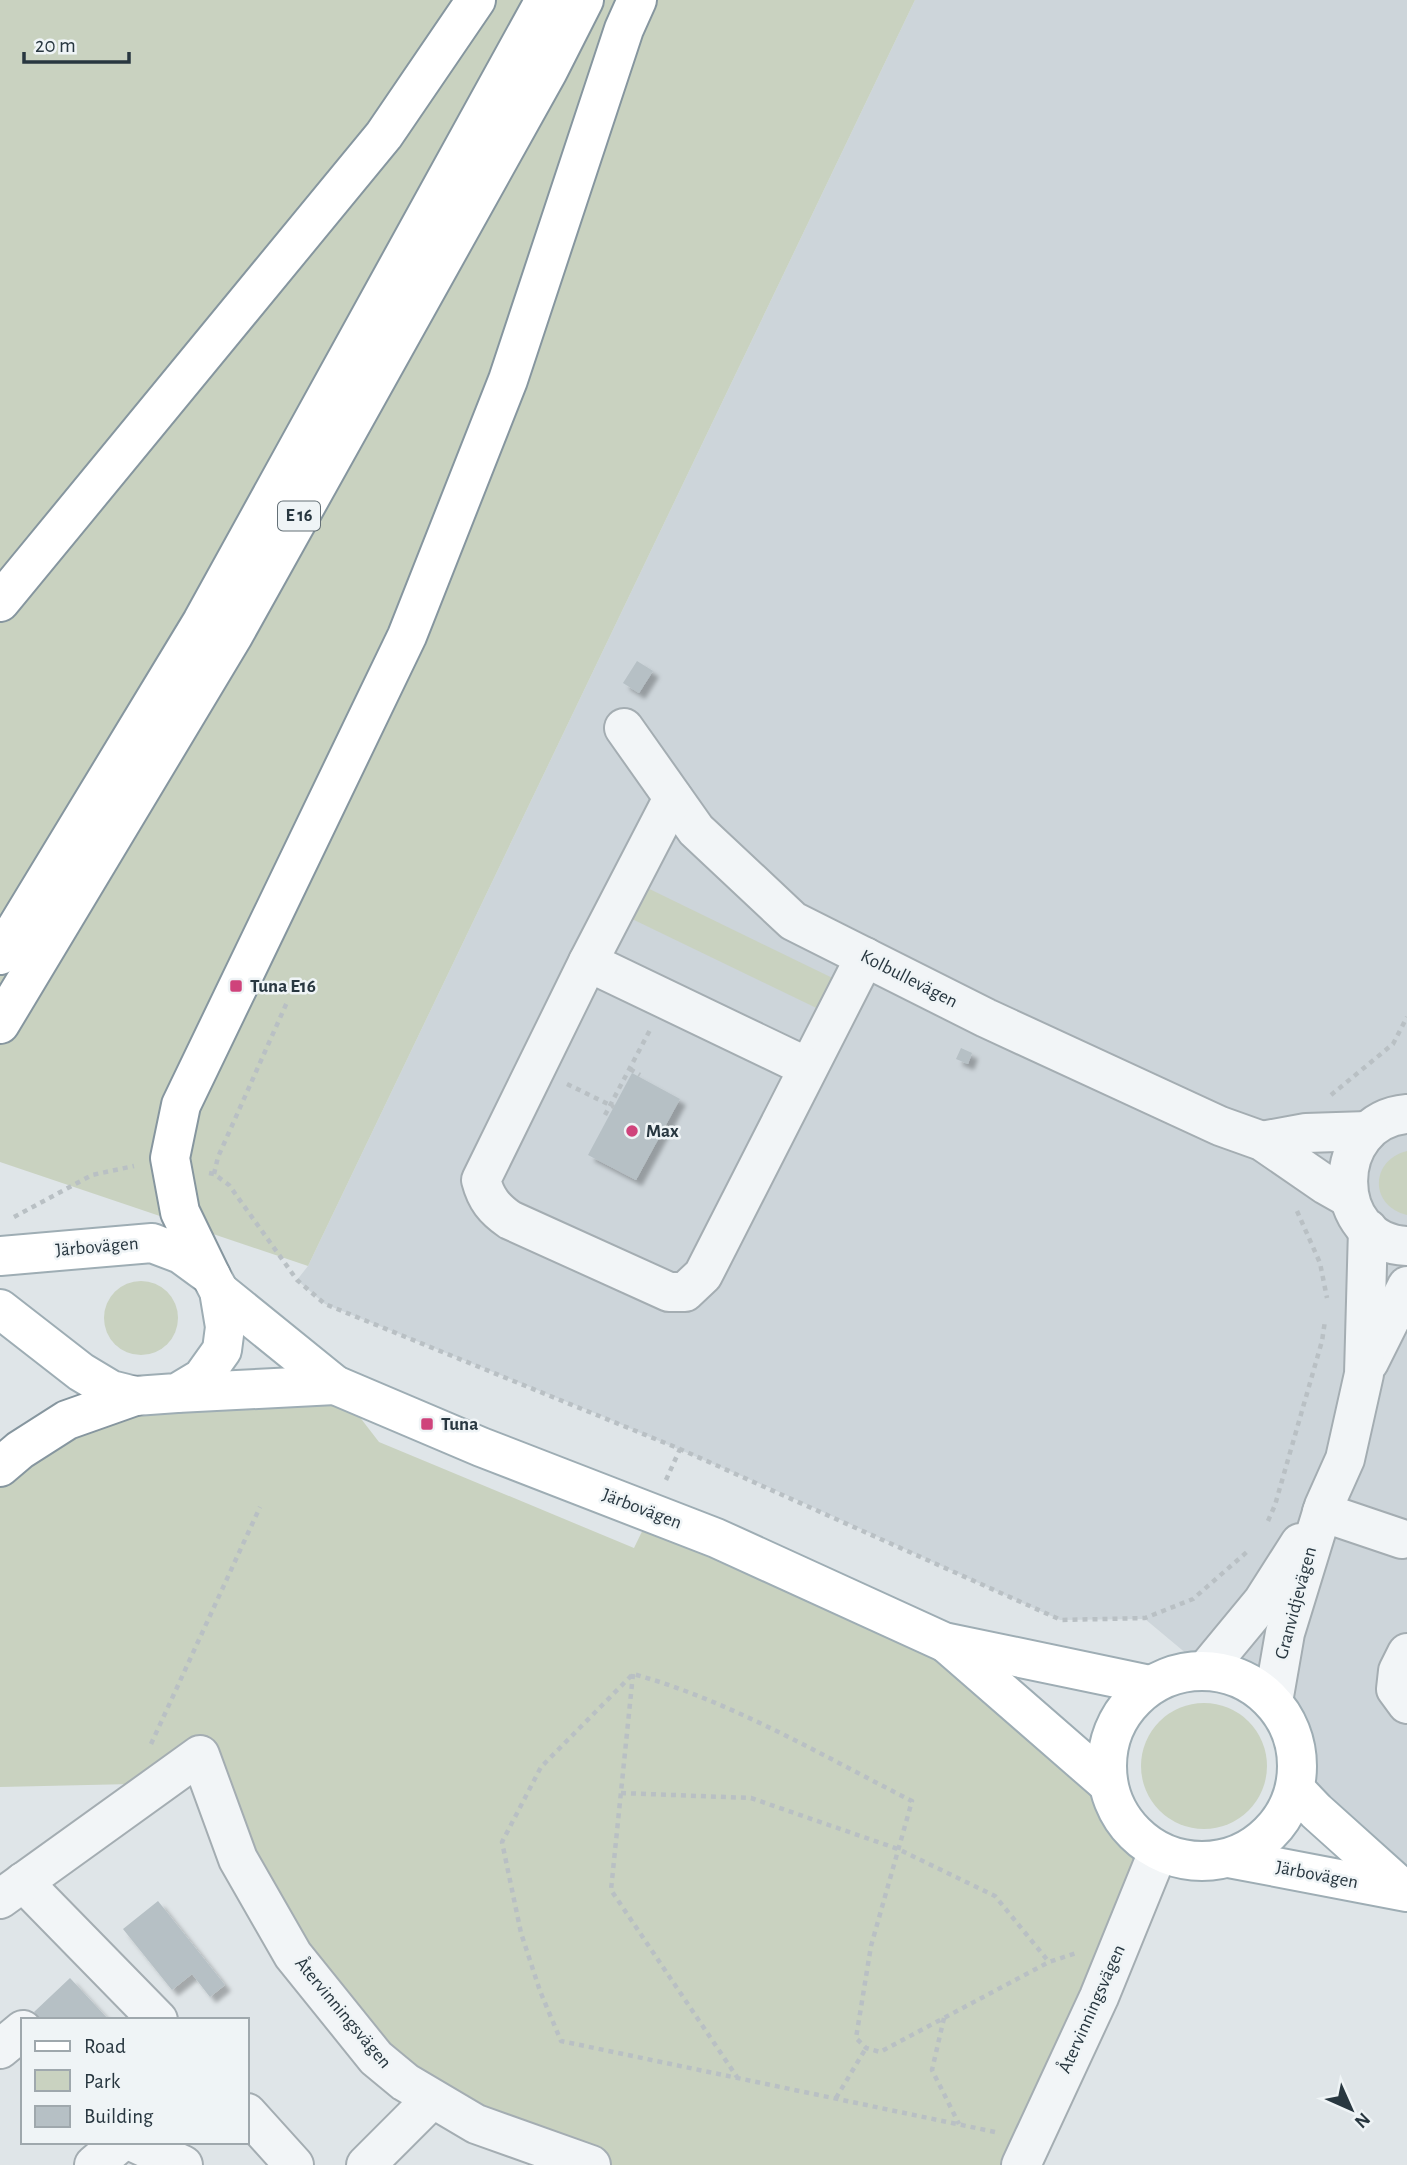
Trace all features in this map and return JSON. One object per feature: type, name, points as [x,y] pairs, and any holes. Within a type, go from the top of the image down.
[{"type":"main road","points":[[0,602],[384,135],[476,0]]},
{"type":"main road","name":"E 16","points":[[0,955],[202,622],[545,0]]},
{"type":"main road","name":"E 16","points":[[0,1024],[233,636],[541,83],[584,0]]},
{"type":"main road","points":[[177,1393],[202,1378],[222,1350],[225,1327],[215,1283],[180,1212],[170,1158],[181,1105],[195,1071],[407,636],[508,380],[624,29],[637,0]]},
{"type":"main road","name":"Järbovägen","points":[[0,1255],[152,1243],[181,1254],[335,1385],[481,1447],[716,1538],[944,1642],[1150,1685]]},
{"type":"main road","name":"Järbovägen","points":[[0,1309],[81,1372],[111,1390],[135,1396],[335,1385]]},
{"type":"main road","points":[[0,1467],[20,1450],[67,1420],[135,1396]]},
{"type":"main road","name":"Järbovägen","points":[[944,1642],[1108,1784]]},
{"type":"main road","points":[[1206,1670],[1232,1674],[1273,1702],[1290,1727],[1298,1757],[1295,1788],[1282,1819],[1265,1838],[1229,1858],[1199,1862],[1158,1852],[1132,1833],[1115,1810],[1108,1784],[1107,1758],[1115,1725],[1130,1702],[1150,1685],[1180,1673],[1206,1670]]},
{"type":"main road","name":"Järbovägen","points":[[1295,1788],[1316,1811],[1406,1891]]},
{"type":"main road","name":"Järbovägen","points":[[1229,1858],[1406,1891]]},
{"type":"street","name":"Kolbullevägen","points":[[624,728],[696,830],[793,921],[986,1017],[1195,1115],[1262,1141],[1302,1149],[1326,1185],[1383,1240],[1407,1246]]},
{"type":"street","points":[[673,798],[481,1180],[485,1196],[495,1210],[510,1220],[669,1293],[685,1292],[703,1275],[865,957]]},
{"type":"street","points":[[589,962],[807,1067]]},
{"type":"street","points":[[1302,1149],[1395,1115]]},
{"type":"street","name":"Granvidjevägen","points":[[1364,1374],[1358,1213],[1346,1179],[1349,1162],[1357,1145],[1395,1115]]},
{"type":"street","name":"Granvidjevägen","points":[[1273,1702],[1285,1633],[1323,1509],[1345,1459],[1364,1374],[1407,1286]]},
{"type":"street","points":[[1323,1509],[1402,1539]]},
{"type":"street","name":"Granvidjevägen","points":[[1206,1670],[1263,1601],[1323,1509]]},
{"type":"street","points":[[1407,1653],[1398,1671],[1396,1689],[1407,1704]]},
{"type":"street","name":"Återvinningsvägen","points":[[12,1890],[200,1755],[237,1859],[293,1955],[376,2058],[405,2082],[476,2124],[591,2165]]},
{"type":"street","name":"Återvinningsvägen","points":[[1027,2152],[1099,1997],[1158,1852]]},
{"type":"street","points":[[12,1890],[156,2018]]},
{"type":"street","points":[[0,2049],[21,2032]]},
{"type":"street","points":[[366,2165],[432,2099]]},
{"type":"street","points":[[248,2114],[294,2165]]},
{"type":"street","points":[[94,2165],[119,2144]]},
{"type":"street","points":[[137,2144],[183,2165]]},
{"type":"path","points":[[605,1115],[666,999]]},
{"type":"path","points":[[214,1174],[218,1157],[288,1000]]},
{"type":"path","points":[[1328,1304],[1320,1263],[1290,1193],[1302,1149],[1318,1106],[1393,1044],[1407,1017]]},
{"type":"path","points":[[536,1069],[612,1106]]},
{"type":"path","points":[[629,1069],[640,1074]]},
{"type":"path","points":[[8,1218],[92,1175],[145,1164],[214,1174],[229,1185],[297,1280],[325,1304],[753,1480],[1060,1620],[1145,1618],[1169,1609],[1193,1599],[1241,1559],[1255,1542]]},
{"type":"path","points":[[1266,1524],[1275,1505],[1322,1341],[1326,1317]]},
{"type":"path","points":[[149,1749],[260,1507]]},
{"type":"path","points":[[633,1674],[611,1890],[737,2078]]},
{"type":"path","points":[[633,1674],[675,1686],[729,1709],[912,1801],[871,1946],[856,2038],[866,2048],[880,2052],[1049,1962],[1124,1934]]},
{"type":"path","points":[[633,1674],[541,1767],[502,1842],[521,1933],[540,1991],[561,2041],[959,2124],[1027,2152]]},
{"type":"path","points":[[621,1793],[751,1798],[898,1849],[995,1896],[1049,1962]]},
{"type":"path","points":[[944,2018],[932,2070],[959,2124]]},
{"type":"path","points":[[836,2098],[866,2048]]},
{"type":"shaded area","points":[[915,0],[1407,0],[1407,1892],[1295,1789],[1298,1757],[1290,1727],[1273,1702],[1232,1674],[1206,1670],[1145,1619],[1060,1620],[781,1493],[594,1413],[325,1304],[297,1280],[308,1266]]},
{"type":"green space","points":[[0,0],[915,0],[308,1266],[0,1162]]},
{"type":"green space","points":[[631,880],[849,986],[833,1016],[630,918]]},
{"type":"green space","points":[[1407,1151],[1407,1215],[1386,1202],[1379,1183],[1386,1164]]},
{"type":"green space","points":[[141,1281],[155,1284],[167,1292],[175,1304],[178,1318],[175,1332],[167,1344],[155,1352],[141,1355],[127,1352],[115,1344],[107,1332],[104,1318],[107,1304],[115,1292],[127,1284]]},
{"type":"green space","points":[[335,1385],[379,1442],[634,1548],[651,1513],[944,1642],[1108,1784],[1120,1816],[1139,1837],[1158,1852],[1021,2165],[591,2165],[441,2104],[293,1955],[200,1755],[132,1784],[0,1787],[0,1467],[67,1420]]},
{"type":"green space","points":[[1204,1703],[1228,1708],[1248,1722],[1262,1742],[1267,1766],[1262,1790],[1248,1810],[1228,1824],[1204,1829],[1180,1824],[1160,1810],[1146,1790],[1141,1766],[1146,1742],[1160,1722],[1180,1708]]},
{"type":"building","points":[[637,661],[653,671],[639,693],[623,683]]},
{"type":"building","points":[[961,1048],[972,1053],[968,1064],[956,1059]]},
{"type":"building","name":"Max","points":[[632,1073],[680,1099],[636,1180],[588,1155]]},
{"type":"building","points":[[158,1901],[225,1985],[210,1997],[192,1974],[172,1990],[123,1929]]},
{"type":"building","points":[[70,1978],[107,2018],[39,2018],[34,2012]]},
{"type":"place","name":"Tuna E16","points":[[236,986]]},
{"type":"place","name":"Max","points":[[632,1131]]},
{"type":"place","name":"Tuna","points":[[427,1424]]}]
